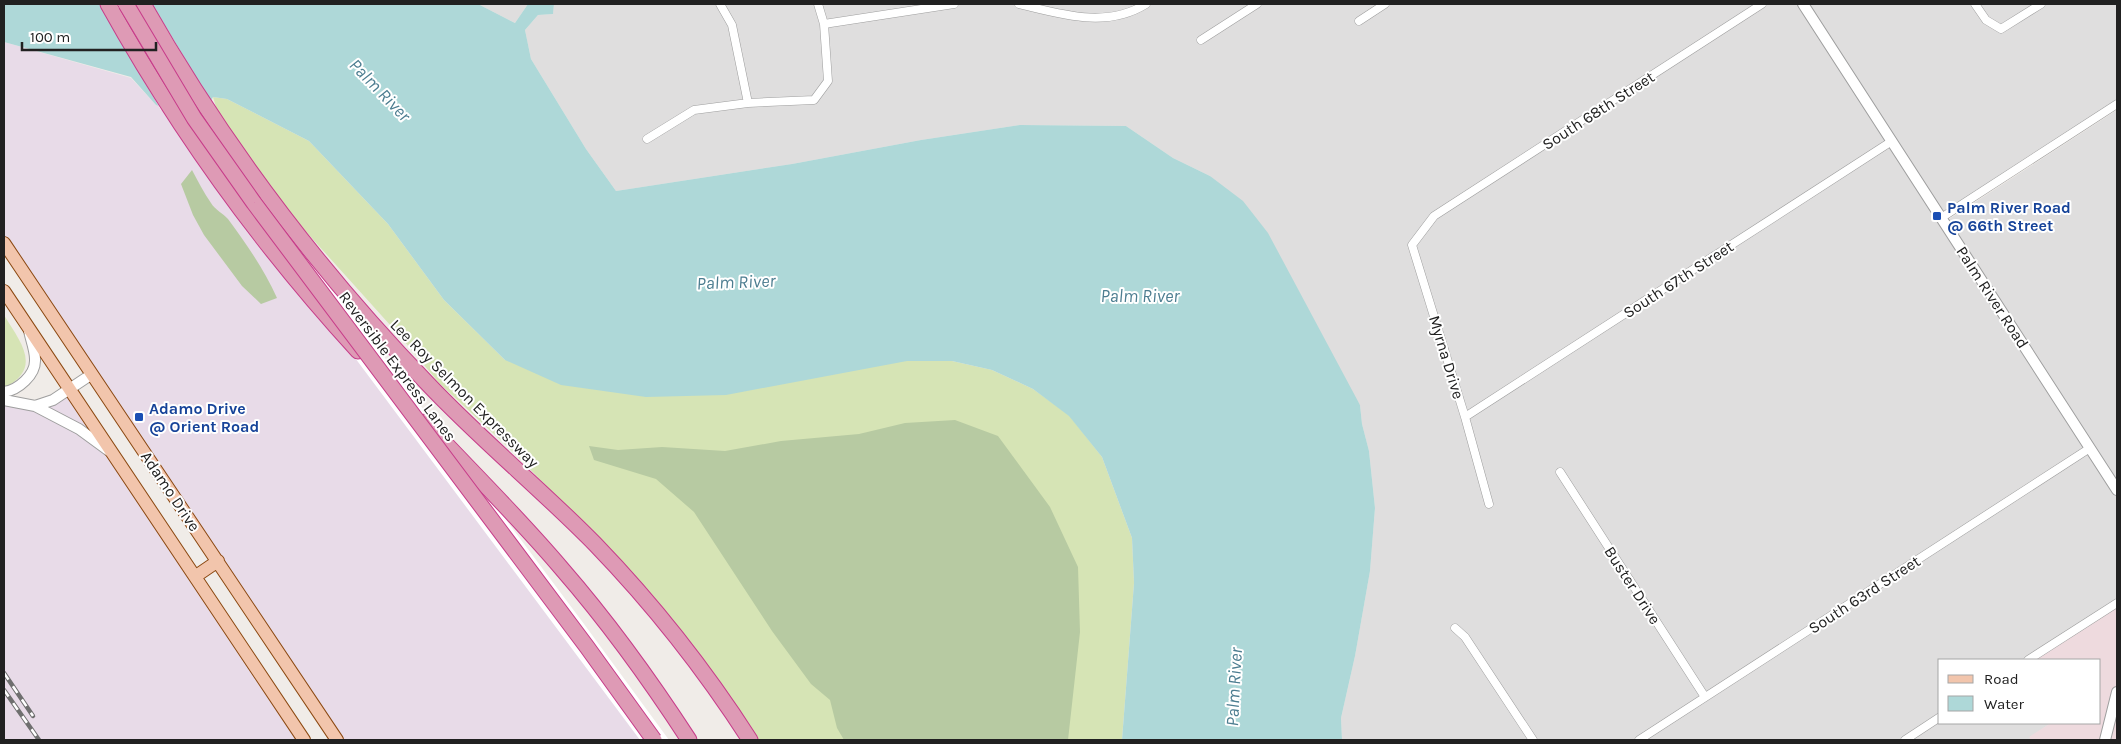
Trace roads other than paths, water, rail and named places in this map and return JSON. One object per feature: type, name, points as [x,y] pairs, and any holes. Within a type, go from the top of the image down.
[{"type":"highway","points":[[108,4],[143,64],[196,147],[238,206],[304,291],[368,362],[541,545],[582,592],[631,656],[689,740]]},
{"type":"highway","name":"Reversible Express Lanes","points":[[126,4],[194,118],[248,195],[588,647],[654,740]]},
{"type":"highway","name":"Lee Roy Selmon Expressway","points":[[143,4],[213,120],[276,208],[344,292],[429,386],[580,529],[626,577],[704,672],[750,740]]},
{"type":"main road","name":"Adamo Drive","points":[[4,243],[337,740]]},
{"type":"main road","name":"Adamo Drive","points":[[4,291],[304,740]]},
{"type":"main road","points":[[196,576],[218,561]]},
{"type":"street","points":[[720,4],[732,25],[748,103]]},
{"type":"street","points":[[647,139],[694,110],[748,103],[814,100],[828,81],[824,24],[818,4]]},
{"type":"street","points":[[824,24],[904,8],[954,4]]},
{"type":"street","points":[[1019,4],[1069,16],[1105,19],[1146,4]]},
{"type":"street","points":[[1201,40],[1257,4]]},
{"type":"street","points":[[1359,21],[1385,4]]},
{"type":"street","name":"South 68th Street","points":[[1434,216],[1762,4]]},
{"type":"street","name":"Palm River Road","points":[[1803,4],[2117,490]]},
{"type":"street","points":[[1975,4],[1986,20],[2001,29],[2041,4]]},
{"type":"street","points":[[1941,218],[2117,104]]},
{"type":"street","name":"South 67th Street","points":[[1465,417],[1892,141]]},
{"type":"street","name":"Myrna Drive","points":[[1434,216],[1412,245],[1465,417],[1489,504]]},
{"type":"street","points":[[4,392],[20,385],[28,378],[33,369],[35,359],[28,328]]},
{"type":"street","points":[[35,406],[53,400],[91,373]]},
{"type":"street","points":[[4,400],[35,406],[79,429],[115,455]]},
{"type":"street","name":"South 63rd Street","points":[[1639,740],[2090,448]]},
{"type":"street","name":"Buster Drive","points":[[1560,472],[1705,697]]},
{"type":"street","points":[[2030,659],[2117,603]]},
{"type":"street","points":[[1455,628],[1465,637],[1533,740]]},
{"type":"street","points":[[2105,740],[2117,692]]},
{"type":"street","points":[[1905,740],[1938,719]]},
{"type":"water","name":"Palm River","points":[[4,4],[478,4],[515,23],[528,4],[554,4],[553,14],[538,15],[525,30],[531,59],[586,149],[616,191],[792,164],[921,140],[1020,125],[1126,126],[1173,158],[1210,176],[1243,201],[1268,233],[1360,405],[1362,424],[1369,451],[1375,508],[1370,571],[1355,656],[1341,718],[1342,740],[1122,740],[1134,583],[1132,538],[1102,457],[1069,416],[1033,389],[992,370],[952,361],[907,361],[726,395],[646,397],[561,385],[505,360],[444,300],[388,224],[309,141],[227,99],[213,97],[203,117],[179,114],[156,105],[131,77],[4,42]]},
{"type":"railway","points":[[4,673],[33,716]]},
{"type":"railway","points":[[4,690],[39,740]]},
{"type":"place","name":"Palm River Road @ 66th Street","points":[[1937,216]]},
{"type":"place","name":"Adamo Drive @ Orient Road","points":[[139,417]]}]
